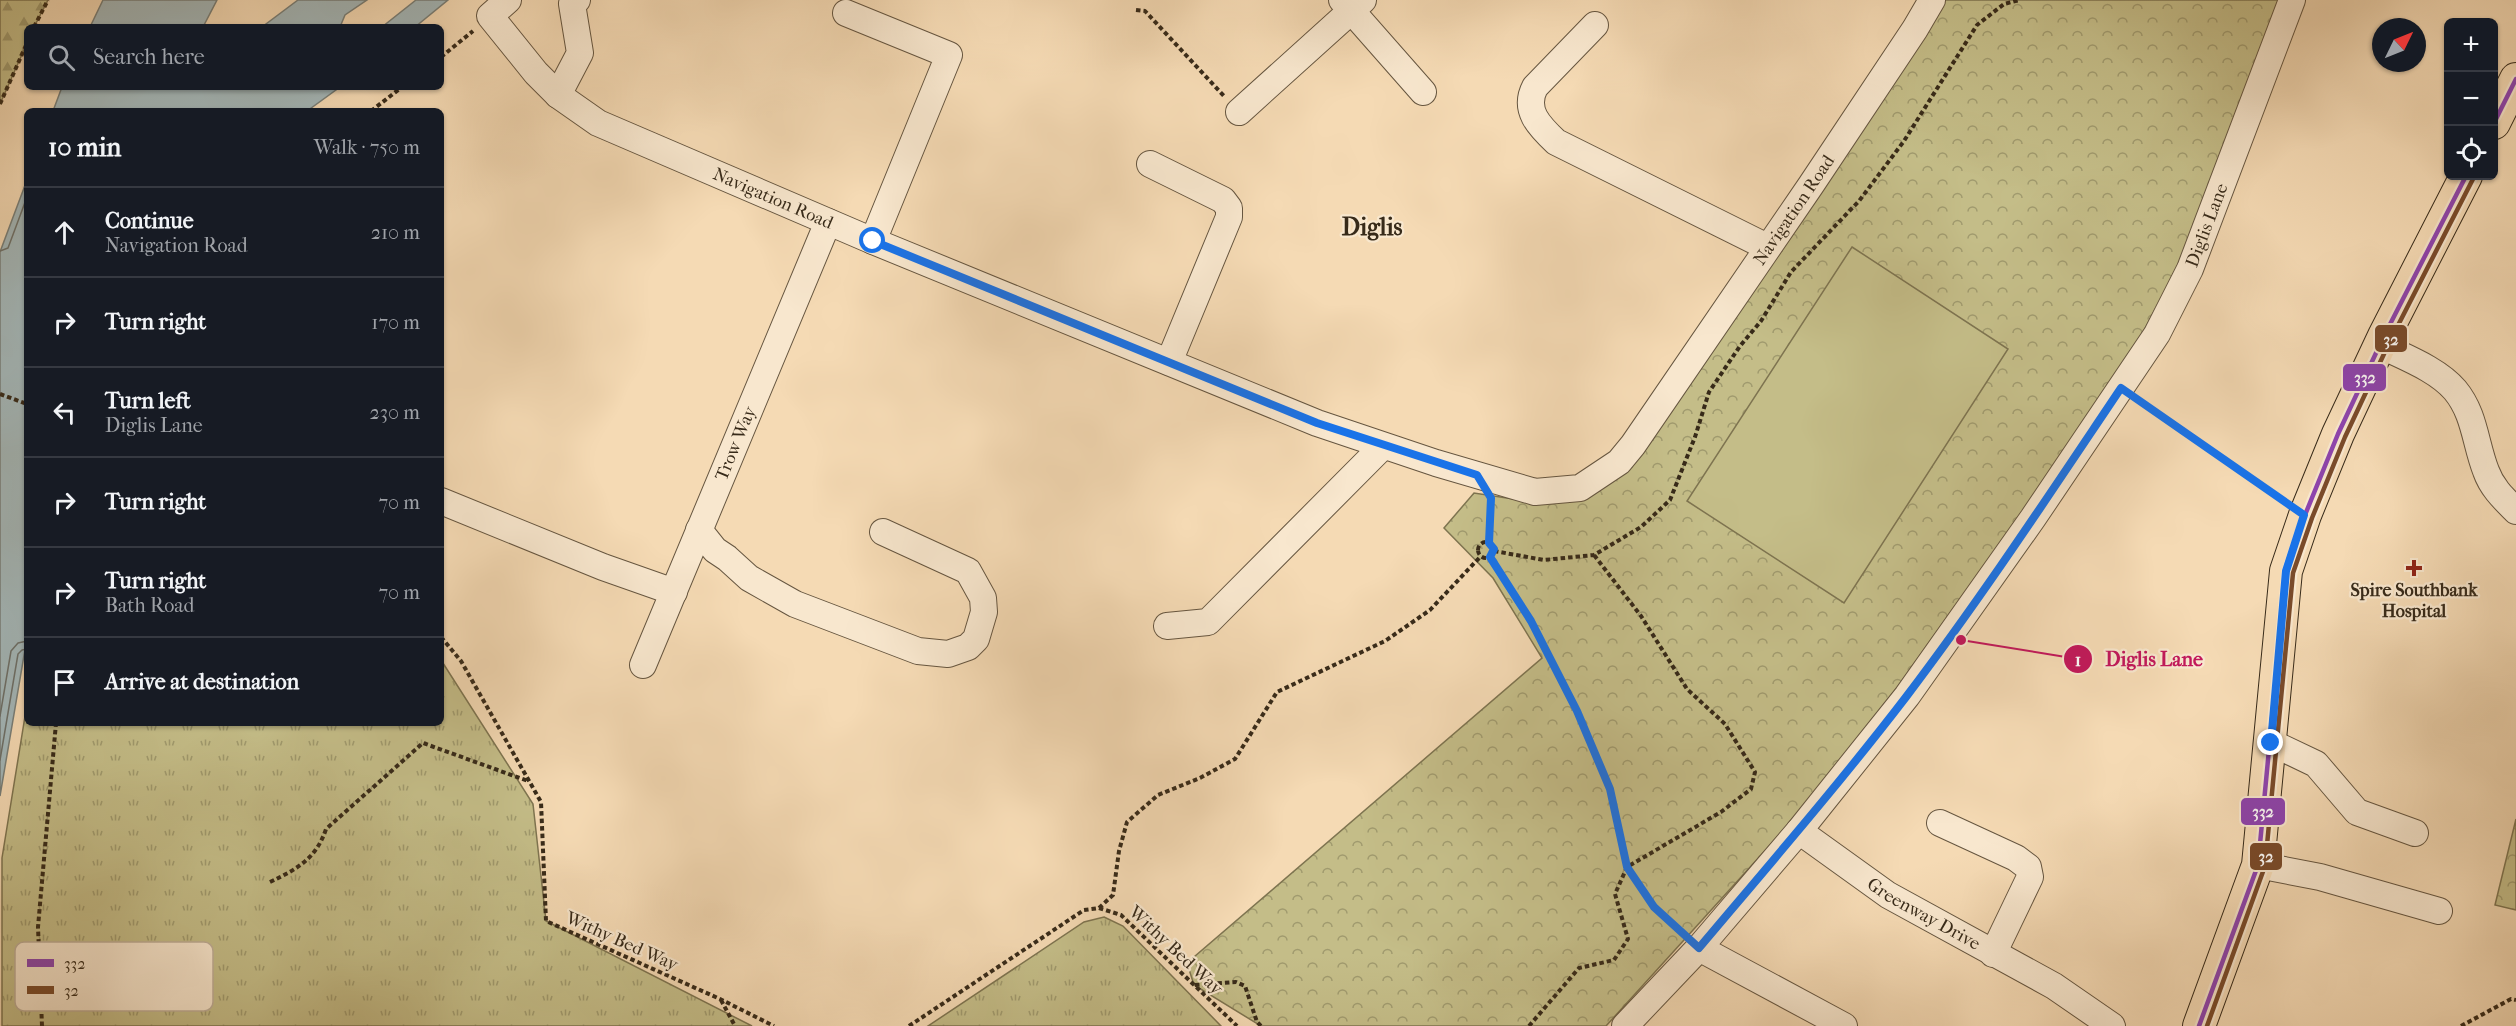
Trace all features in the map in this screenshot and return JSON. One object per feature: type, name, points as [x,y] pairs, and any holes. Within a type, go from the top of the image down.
[{"type":"main road","points":[[2502,121],[2516,79]]},
{"type":"main road","points":[[2199,1026],[2258,864],[2286,571],[2304,515],[2338,434],[2380,345],[2464,180]]},
{"type":"street","points":[[558,95],[580,53],[572,4],[577,0]]},
{"type":"street","name":"Navigation Road","points":[[499,8],[536,73],[558,95],[598,123],[873,241],[1317,423],[1383,446],[1535,492],[1580,488],[1619,462],[1915,29],[1932,0]]},
{"type":"street","name":"Diglis Lane","points":[[1625,1026],[1699,948],[1799,831],[1907,696],[2033,518],[2157,334],[2190,269],[2292,0]]},
{"type":"street","points":[[1239,111],[1352,4],[1423,92]]},
{"type":"street","points":[[846,13],[949,56],[873,241]]},
{"type":"street","points":[[1595,25],[1535,87],[1530,97],[1531,112],[1541,128],[1556,141],[1767,247]]},
{"type":"street","points":[[1150,164],[1223,200],[1229,208],[1229,217],[1169,362]]},
{"type":"street","name":"Trow Way","points":[[643,665],[828,222]]},
{"type":"street","points":[[2380,345],[2426,368],[2454,389],[2470,414],[2486,472],[2495,490],[2516,511]]},
{"type":"street","points":[[1167,626],[1208,622],[1383,446]]},
{"type":"street","points":[[444,502],[603,567],[674,592]]},
{"type":"street","points":[[699,530],[715,550],[749,578],[803,608],[918,651],[948,654],[968,647],[976,639],[984,612],[983,598],[968,571],[883,532]]},
{"type":"street","points":[[2271,743],[2316,764],[2357,812],[2415,833]]},
{"type":"street","points":[[1940,823],[2016,858],[2028,867],[2030,877],[1993,954]]},
{"type":"street","name":"Greenway Drive","points":[[1799,831],[1888,895],[2054,986],[2112,1026]]},
{"type":"street","points":[[2258,864],[2320,877],[2439,911]]},
{"type":"street","points":[[1699,948],[1827,1022]]},
{"type":"street","name":"Greenway Drive","points":[[2054,986],[2094,1026]]},
{"type":"path","points":[[36,24],[48,0]]},
{"type":"path","points":[[1486,477],[1491,498],[1489,543],[1494,551],[1544,560],[1594,555],[1641,527],[1670,500],[1695,437],[1709,392],[1740,346],[1761,321],[1791,272],[1859,201],[1904,141],[1977,25],[2004,4],[2019,0]]},
{"type":"path","points":[[444,54],[499,8]]},
{"type":"path","points":[[1136,10],[1145,10],[1239,111]]},
{"type":"path","points":[[0,104],[24,50]]},
{"type":"path","points":[[375,108],[398,90]]},
{"type":"path","points":[[2121,388],[2304,515]]},
{"type":"path","points":[[0,394],[24,403]]},
{"type":"path","points":[[1481,556],[1479,547],[1482,543],[1489,543]]},
{"type":"path","points":[[1490,557],[1494,551]]},
{"type":"path","points":[[1529,1026],[1579,968],[1614,960],[1629,939],[1615,894],[1627,867],[1721,812],[1751,789],[1755,772],[1725,724],[1687,688],[1641,616],[1594,555]]},
{"type":"path","points":[[1481,556],[1490,557]]},
{"type":"path","points":[[909,1026],[1084,910],[1099,908],[1113,895],[1119,851],[1127,822],[1158,795],[1200,778],[1235,759],[1277,692],[1385,640],[1430,610],[1481,556]]},
{"type":"path","points":[[1490,557],[1531,621],[1577,711],[1610,789],[1627,867],[1654,907],[1699,948]]},
{"type":"path","name":"Withy Bed Way","points":[[444,641],[461,661],[541,802],[546,921],[720,999],[774,1026]]},
{"type":"path","points":[[39,942],[56,726]]},
{"type":"path","points":[[270,882],[297,868],[320,847],[326,829],[423,743],[528,781]]},
{"type":"path","name":"Withy Bed Way","points":[[1099,908],[1120,915],[1237,1026]]},
{"type":"path","points":[[1194,985],[1236,981],[1245,986],[1257,1022],[1261,1026]]},
{"type":"path","points":[[720,999],[735,1026]]},
{"type":"path","points":[[2461,1026],[2511,999],[2516,1000]]},
{"type":"path","points":[[41,1011],[42,1026]]},
{"type":"green space","points":[[0,0],[48,0],[36,24],[24,24],[24,50],[0,104]]},
{"type":"green space","points":[[1945,0],[2280,0],[2181,261],[2142,334],[2025,508],[1896,689],[1800,812],[1606,1026],[1261,1026],[1194,985],[1187,963],[1542,658],[1493,578],[1444,528],[1474,493],[1520,500],[1583,500]]},
{"type":"green space","points":[[1852,247],[2008,349],[1844,603],[1687,501]]},
{"type":"green space","points":[[444,665],[533,804],[546,921],[752,1026],[2,1026],[2,858],[24,722],[24,726],[444,726]]},
{"type":"green space","points":[[2516,819],[2516,910],[2495,905]]},
{"type":"green space","points":[[1104,917],[1123,926],[1221,1026],[928,1026],[1084,922]]},
{"type":"water","points":[[103,0],[217,0],[205,24],[91,24]]},
{"type":"water","points":[[298,0],[367,0],[345,15],[341,24],[266,24]]},
{"type":"water","points":[[416,0],[448,0],[419,24],[386,24]]},
{"type":"water","points":[[61,90],[336,90],[311,108],[54,108]]},
{"type":"water","points":[[24,188],[24,656],[0,796],[0,252]]},
{"type":"transit line","name":"332","points":[[2498,115],[2516,79]]},
{"type":"transit line","name":"332","points":[[2199,1026],[2258,865],[2286,571],[2305,515],[2338,434],[2384,336],[2464,180]]},
{"type":"transit line","name":"32","points":[[2207,1026],[2265,866],[2293,573],[2312,518],[2345,437],[2391,339],[2472,180]]},
{"type":"place","name":"Spire Southbank Hospital","points":[[2414,568]]},
{"type":"place","name":"Diglis Lane","points":[[1961,640]]},
{"type":"district","name":"Diglis","points":[[1372,227]]},
{"type":"route","points":[[873,241],[1317,423],[1477,475],[1491,498],[1489,543],[1494,549],[1490,557],[1531,621],[1577,711],[1610,789],[1627,867],[1654,907],[1699,948],[1799,831],[1907,696],[2033,518],[2121,388],[2304,515],[2286,571],[2271,743]]}]
